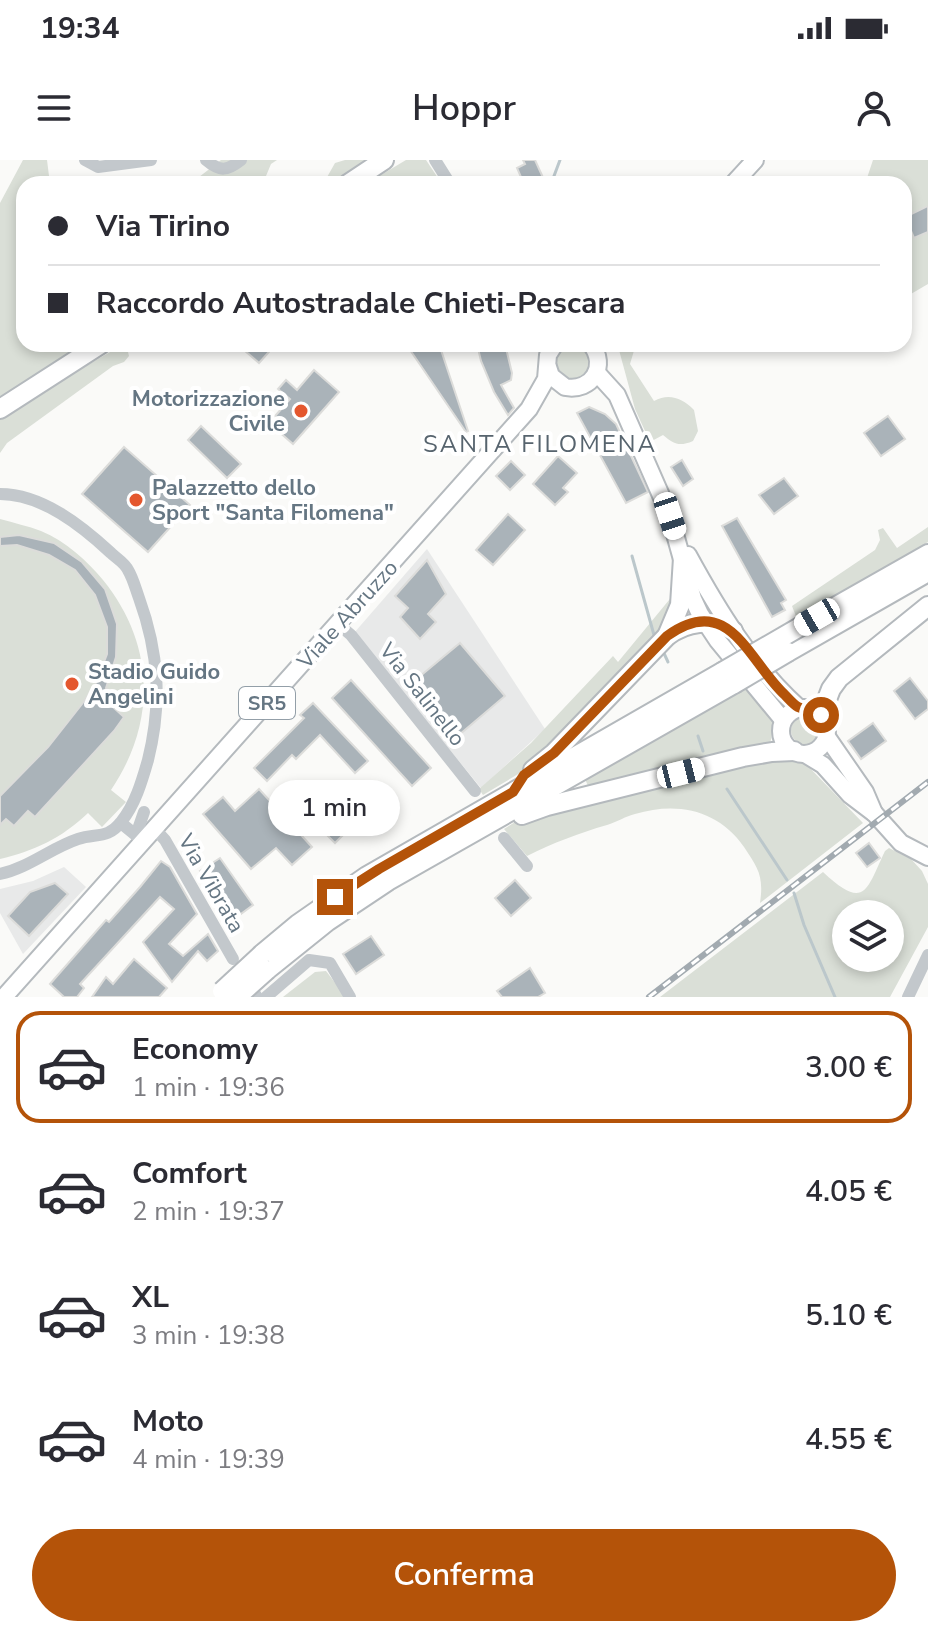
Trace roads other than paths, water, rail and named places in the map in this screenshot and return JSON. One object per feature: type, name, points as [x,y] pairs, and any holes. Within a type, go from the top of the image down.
[{"type":"highway","points":[[360,176],[384,160]]},
{"type":"highway","points":[[0,409],[89,352]]},
{"type":"highway","points":[[265,962],[354,903],[500,818],[728,678],[817,617],[928,554]]},
{"type":"highway","points":[[667,636],[680,605],[683,558]]},
{"type":"highway","points":[[242,995],[298,924],[367,876],[513,792],[728,678],[788,652],[928,572]]},
{"type":"highway","points":[[821,715],[839,678],[928,606]]},
{"type":"highway","points":[[513,792],[524,775],[554,753],[667,636],[689,624],[705,622],[733,631]]},
{"type":"highway","points":[[500,818],[519,816],[537,808],[743,757],[772,752],[799,753]]},
{"type":"main road","points":[[740,176],[755,160]]},
{"type":"main road","name":"SR5","points":[[548,367],[551,352]]},
{"type":"main road","points":[[595,352],[591,379],[622,407],[675,532],[693,599],[705,622],[783,720]]},
{"type":"main road","points":[[548,367],[551,376],[565,387]]},
{"type":"main road","name":"Viale Abruzzo","points":[[4,997],[139,838],[155,829],[529,409],[543,386],[548,367]]},
{"type":"main road","name":"SR5","points":[[565,387],[591,379]]},
{"type":"main road","name":"Viale Abruzzo","points":[[529,409],[565,387]]},
{"type":"main road","points":[[675,532],[733,631],[781,692],[799,708]]},
{"type":"main road","points":[[799,753],[819,749],[827,737],[821,715],[815,710],[799,708],[787,714],[781,734],[788,747],[799,753],[823,765],[901,843],[922,855],[928,867]]},
{"type":"main road","points":[[827,737],[865,792],[875,814]]},
{"type":"street","points":[[85,160],[98,167],[151,160]]},
{"type":"street","points":[[206,160],[221,170],[229,169],[241,160]]},
{"type":"street","points":[[0,494],[12,494],[57,511],[90,533],[128,569],[148,624],[158,699],[156,728],[144,775],[133,804],[121,823],[107,834],[74,840],[0,874]]},
{"type":"street","name":"Via Salinello","points":[[338,624],[351,635],[475,791]]},
{"type":"street","points":[[121,823],[139,838],[144,812]]},
{"type":"street","name":"Via Vibrata","points":[[155,829],[165,840],[233,959]]},
{"type":"street","points":[[504,838],[527,866]]},
{"type":"street","points":[[908,997],[928,955]]},
{"type":"street","points":[[242,995],[309,960],[330,963],[350,997]]},
{"type":"waterway","points":[[554,176],[560,160]]},
{"type":"waterway","points":[[632,556],[654,635]]},
{"type":"waterway","points":[[662,649],[668,662]]},
{"type":"waterway","points":[[698,736],[703,751]]},
{"type":"waterway","points":[[727,789],[787,880]]},
{"type":"waterway","points":[[794,893],[804,925],[835,997]]},
{"type":"railway","points":[[649,997],[928,782]]},
{"type":"place","name":"Motorizzazione Civile","points":[[301,411]]},
{"type":"place","name":"Palazzetto dello Sport \"Santa Filomena\"","points":[[136,500]]},
{"type":"place","name":"Stadio Guido Angelini","points":[[72,684]]},
{"type":"district","name":"SANTA FILOMENA","points":[[540,444]]}]
